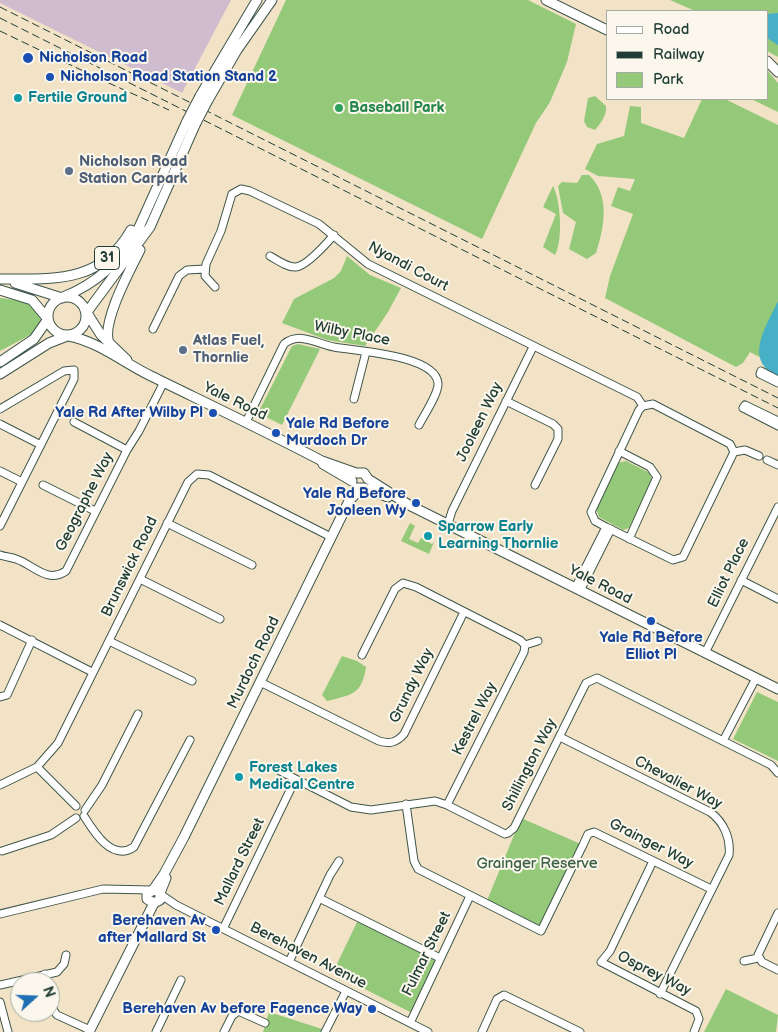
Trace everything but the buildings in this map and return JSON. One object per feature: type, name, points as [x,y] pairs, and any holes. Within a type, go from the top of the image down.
[{"type":"main road","name":"31","points":[[63,297],[82,290],[114,264],[136,234],[147,208],[257,0]]},
{"type":"main road","name":"31","points":[[204,98],[272,0]]},
{"type":"main road","points":[[546,0],[606,30]]},
{"type":"main road","points":[[768,62],[778,72]]},
{"type":"main road","name":"31","points":[[68,336],[81,331],[87,313],[150,227],[191,123]]},
{"type":"main road","name":"31","points":[[0,280],[48,280],[88,270],[105,259],[120,245],[139,215],[147,208]]},
{"type":"main road","points":[[109,343],[106,334],[116,303],[150,227]]},
{"type":"main road","name":"31","points":[[0,280],[78,300],[87,313]]},
{"type":"main road","points":[[0,290],[32,300],[48,318],[55,330],[68,336]]},
{"type":"main road","points":[[0,362],[34,339],[48,318],[52,305],[63,297]]},
{"type":"main road","name":"Yale Road","points":[[87,313],[109,343],[136,368]]},
{"type":"main road","points":[[0,374],[43,346],[68,336]]},
{"type":"main road","name":"Yale Road","points":[[68,336],[86,340],[136,368],[322,461],[359,483],[445,522],[778,689]]},
{"type":"main road","name":"Murdoch Road","points":[[90,1031],[154,896],[359,483]]},
{"type":"street","name":"Nyandi Court","points":[[204,269],[221,231],[232,194],[241,189],[250,191],[319,224],[368,264],[637,397],[643,406]]},
{"type":"street","points":[[270,256],[288,266],[296,267],[304,263],[334,235]]},
{"type":"street","points":[[153,329],[179,276],[187,270],[204,269],[205,276],[215,287]]},
{"type":"street","name":"Wilby Place","points":[[246,422],[284,344],[291,338],[299,337],[329,346],[407,360],[432,372],[440,378],[419,425]]},
{"type":"street","name":"Jooleen Way","points":[[445,522],[533,347]]},
{"type":"street","points":[[354,399],[366,352]]},
{"type":"street","points":[[0,409],[64,370],[74,370],[74,379],[2,518],[0,526]]},
{"type":"street","name":"Geographe Way","points":[[0,556],[16,559],[48,576],[58,576],[66,571],[95,511],[164,382]]},
{"type":"street","points":[[506,401],[560,428],[558,440],[535,485]]},
{"type":"street","points":[[652,404],[730,444],[734,452],[684,557],[673,560],[629,539],[596,521],[591,512],[643,406],[652,404]]},
{"type":"street","points":[[778,421],[745,405],[744,408],[778,426]]},
{"type":"street","points":[[74,422],[127,450]]},
{"type":"street","points":[[0,424],[41,445]]},
{"type":"street","points":[[734,452],[745,450],[759,456]]},
{"type":"street","points":[[619,452],[650,467],[657,477],[629,539]]},
{"type":"street","points":[[767,460],[778,465]]},
{"type":"street","points":[[0,471],[22,482]]},
{"type":"street","name":"Brunswick Road","points":[[0,785],[37,767],[58,743],[188,482],[197,474],[209,475],[331,537]]},
{"type":"street","points":[[43,486],[95,511]]},
{"type":"street","name":"Elliot Place","points":[[705,653],[778,507]]},
{"type":"street","points":[[167,523],[252,566]]},
{"type":"street","points":[[577,589],[608,528]]},
{"type":"street","points":[[140,578],[220,619]]},
{"type":"street","points":[[741,580],[778,599]]},
{"type":"street","points":[[362,655],[395,589],[400,584],[407,584],[520,640],[525,645],[538,641]]},
{"type":"street","name":"Grundy Way","points":[[260,682],[379,741],[388,744],[397,741],[404,734],[464,612]]},
{"type":"street","points":[[0,625],[92,672]]},
{"type":"street","points":[[0,697],[7,695],[32,640]]},
{"type":"street","points":[[109,641],[192,681]]},
{"type":"street","name":"Kestrel Way","points":[[447,805],[524,652],[525,645]]},
{"type":"street","name":"Shillington Way","points":[[280,771],[295,780],[358,809],[372,810],[427,801],[447,805],[505,834],[514,828],[586,683],[592,678],[597,678],[771,765],[778,773]]},
{"type":"street","points":[[723,741],[756,678]]},
{"type":"street","points":[[2,851],[51,835],[66,824],[91,800],[102,785],[138,714]]},
{"type":"street","name":"Chevalier Way","points":[[560,737],[710,812],[719,820],[730,847],[728,855],[660,994]]},
{"type":"street","points":[[37,767],[113,850],[120,851],[134,847],[190,740]]},
{"type":"street","name":"Mallard Street","points":[[223,929],[295,780]]},
{"type":"street","name":"Grainger Way","points":[[406,804],[414,860],[418,869],[541,931],[591,833],[597,832],[711,889]]},
{"type":"street","points":[[289,962],[319,898],[339,861]]},
{"type":"street","name":"Osprey Way","points":[[653,861],[610,951],[602,962],[698,1013],[699,1019],[694,1032]]},
{"type":"street","name":"Berehaven Avenue","points":[[0,914],[103,889],[132,890],[154,896],[176,905],[428,1032]]},
{"type":"street","name":"Fulmar Street","points":[[410,1023],[470,896]]},
{"type":"street","points":[[319,898],[440,958]]},
{"type":"street","points":[[758,958],[759,951],[778,913]]},
{"type":"street","points":[[56,972],[61,969],[66,954]]},
{"type":"street","points":[[744,961],[758,958]]},
{"type":"street","points":[[758,958],[778,970]]},
{"type":"street","points":[[156,1032],[181,980]]},
{"type":"street","points":[[325,1032],[346,991]]},
{"type":"street","points":[[482,1032],[496,999],[504,995],[580,1032]]},
{"type":"street","points":[[0,1002],[8,1032]]},
{"type":"street","points":[[224,1032],[232,1016],[238,1011],[265,1022]]},
{"type":"street","points":[[60,1016],[90,1031]]},
{"type":"shaded area","points":[[0,0],[231,0],[182,93],[0,3]]},
{"type":"green space","points":[[286,0],[528,0],[576,24],[567,62],[550,102],[536,123],[482,239],[232,115]]},
{"type":"green space","points":[[670,0],[778,0],[778,57],[768,52],[768,10],[693,10]]},
{"type":"green space","points":[[768,71],[778,83],[778,112],[753,100],[768,100]]},
{"type":"green space","points":[[595,96],[606,106],[606,113],[595,130],[587,127],[584,121],[588,98]]},
{"type":"green space","points":[[702,100],[727,100],[778,125],[778,367],[750,352],[743,363],[736,367],[605,298],[610,276],[633,214],[611,206],[618,187],[630,191],[635,179],[598,176],[585,169],[597,144],[624,136],[630,106],[641,107],[641,123],[684,138]]},
{"type":"green space","points":[[582,175],[589,175],[596,183],[603,202],[604,213],[596,253],[587,259],[569,249],[576,222],[563,213],[558,186],[562,182],[577,183]]},
{"type":"green space","points":[[553,186],[558,201],[560,221],[558,249],[555,255],[543,247],[556,214],[543,207]]},
{"type":"green space","points":[[347,256],[370,275],[401,288],[388,312],[365,346],[327,340],[282,323],[294,299],[334,278],[341,271]]},
{"type":"green space","points":[[0,298],[30,305],[41,320],[32,334],[0,351]]},
{"type":"green space","points":[[298,344],[320,349],[282,425],[258,413],[292,346]]},
{"type":"green space","points":[[626,461],[650,473],[652,480],[629,528],[623,530],[599,517],[596,508],[618,463]]},
{"type":"green space","points":[[410,523],[415,526],[409,539],[418,543],[421,538],[432,544],[434,542],[429,554],[401,541]]},
{"type":"green space","points":[[342,656],[357,661],[366,667],[362,683],[349,695],[327,701],[322,695]]},
{"type":"green space","points":[[757,692],[778,702],[778,761],[733,739]]},
{"type":"green space","name":"Grainger Reserve","points":[[521,818],[583,845],[541,931],[486,903]]},
{"type":"green space","points":[[358,920],[433,957],[437,964],[414,1008],[410,1012],[343,978],[336,966]]},
{"type":"green space","points":[[726,989],[778,1015],[776,1032],[704,1032]]},
{"type":"green space","points":[[269,1012],[322,1029],[321,1032],[263,1032]]},
{"type":"water","points":[[778,13],[778,45],[768,39],[768,14]]},
{"type":"water","points":[[778,301],[778,376],[767,369],[761,361],[759,352],[764,331]]},
{"type":"railway","points":[[0,7],[778,398]]},
{"type":"railway","points":[[0,18],[778,408]]},
{"type":"railway","points":[[0,31],[169,110]]},
{"type":"place","name":"Nicholson Road","points":[[28,58]]},
{"type":"place","name":"Nicholson Road Station Stand 2","points":[[50,77]]},
{"type":"place","name":"Fertile Ground","points":[[18,98]]},
{"type":"place","name":"Baseball Park","points":[[339,108]]},
{"type":"place","name":"Nicholson Road Station Carpark","points":[[69,171]]},
{"type":"place","name":"Atlas Fuel, Thornlie","points":[[183,350]]},
{"type":"place","name":"Yale Rd After Wilby Pl","points":[[213,413]]},
{"type":"place","name":"Yale Rd Before Murdoch Dr","points":[[276,433]]},
{"type":"place","name":"Yale Rd Before Jooleen Wy","points":[[416,503]]},
{"type":"place","name":"Sparrow Early Learning Thornlie","points":[[428,536]]},
{"type":"place","name":"Yale Rd Before Elliot Pl","points":[[651,621]]},
{"type":"place","name":"Forest Lakes Medical Centre","points":[[239,777]]},
{"type":"place","name":"Berehaven Av after Mallard St","points":[[216,930]]},
{"type":"place","name":"Berehaven Av before Fagence Way","points":[[372,1009]]}]
